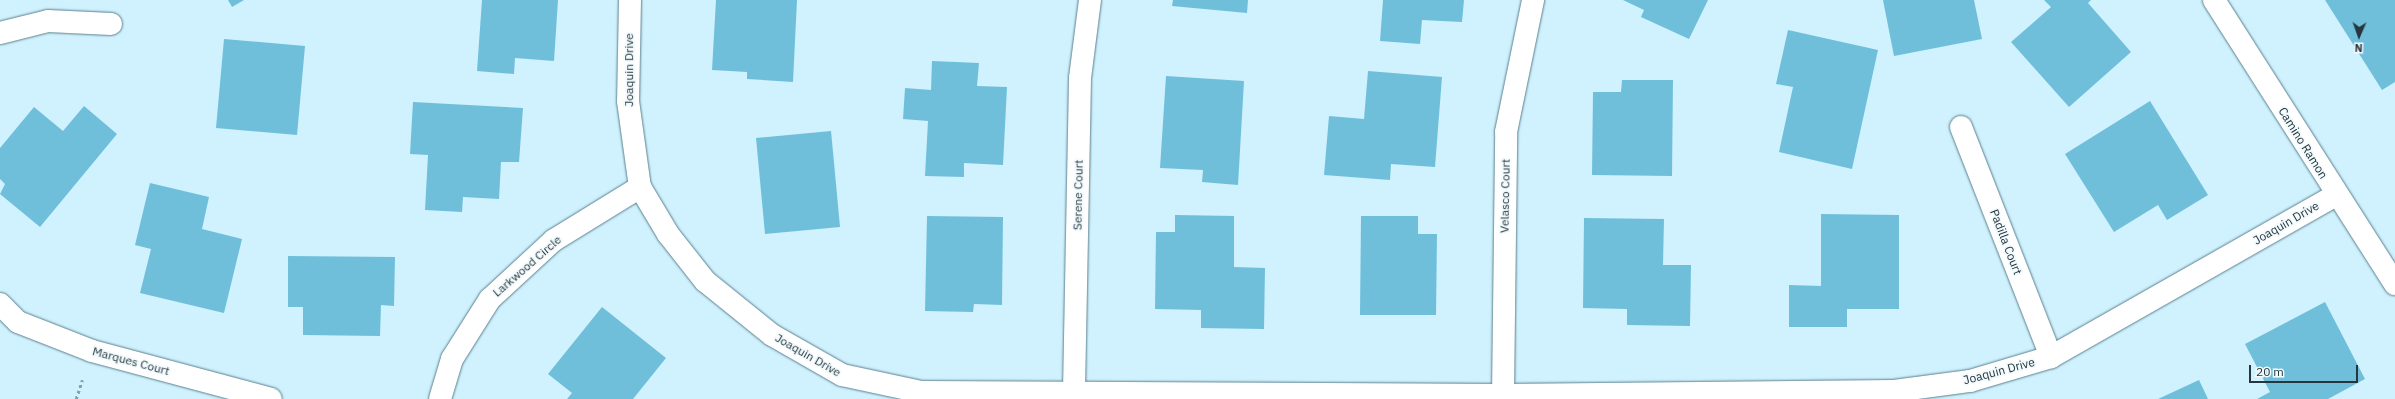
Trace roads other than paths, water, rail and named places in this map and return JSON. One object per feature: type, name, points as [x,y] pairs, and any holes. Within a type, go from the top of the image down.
[{"type":"street","name":"Joaquin Drive","points":[[630,0],[628,101],[640,187],[668,234],[706,281],[772,335],[842,375],[921,392],[1074,391],[1503,395],[1894,395],[1970,381],[2051,357],[2336,195]]},
{"type":"street","name":"Serene Court","points":[[1074,391],[1080,78],[1090,0]]},
{"type":"street","name":"Velasco Court","points":[[1503,395],[1506,132],[1534,0]]},
{"type":"street","name":"Camino Ramon","points":[[2214,0],[2336,195],[2395,284]]},
{"type":"street","points":[[0,33],[48,21],[111,24]]},
{"type":"street","name":"Padilla Court","points":[[1961,126],[2051,357]]},
{"type":"street","name":"Larkwood Circle","points":[[440,399],[452,359],[490,299],[554,240],[640,187]]},
{"type":"street","name":"Marques Court","points":[[0,304],[18,322],[92,351],[271,399]]}]
